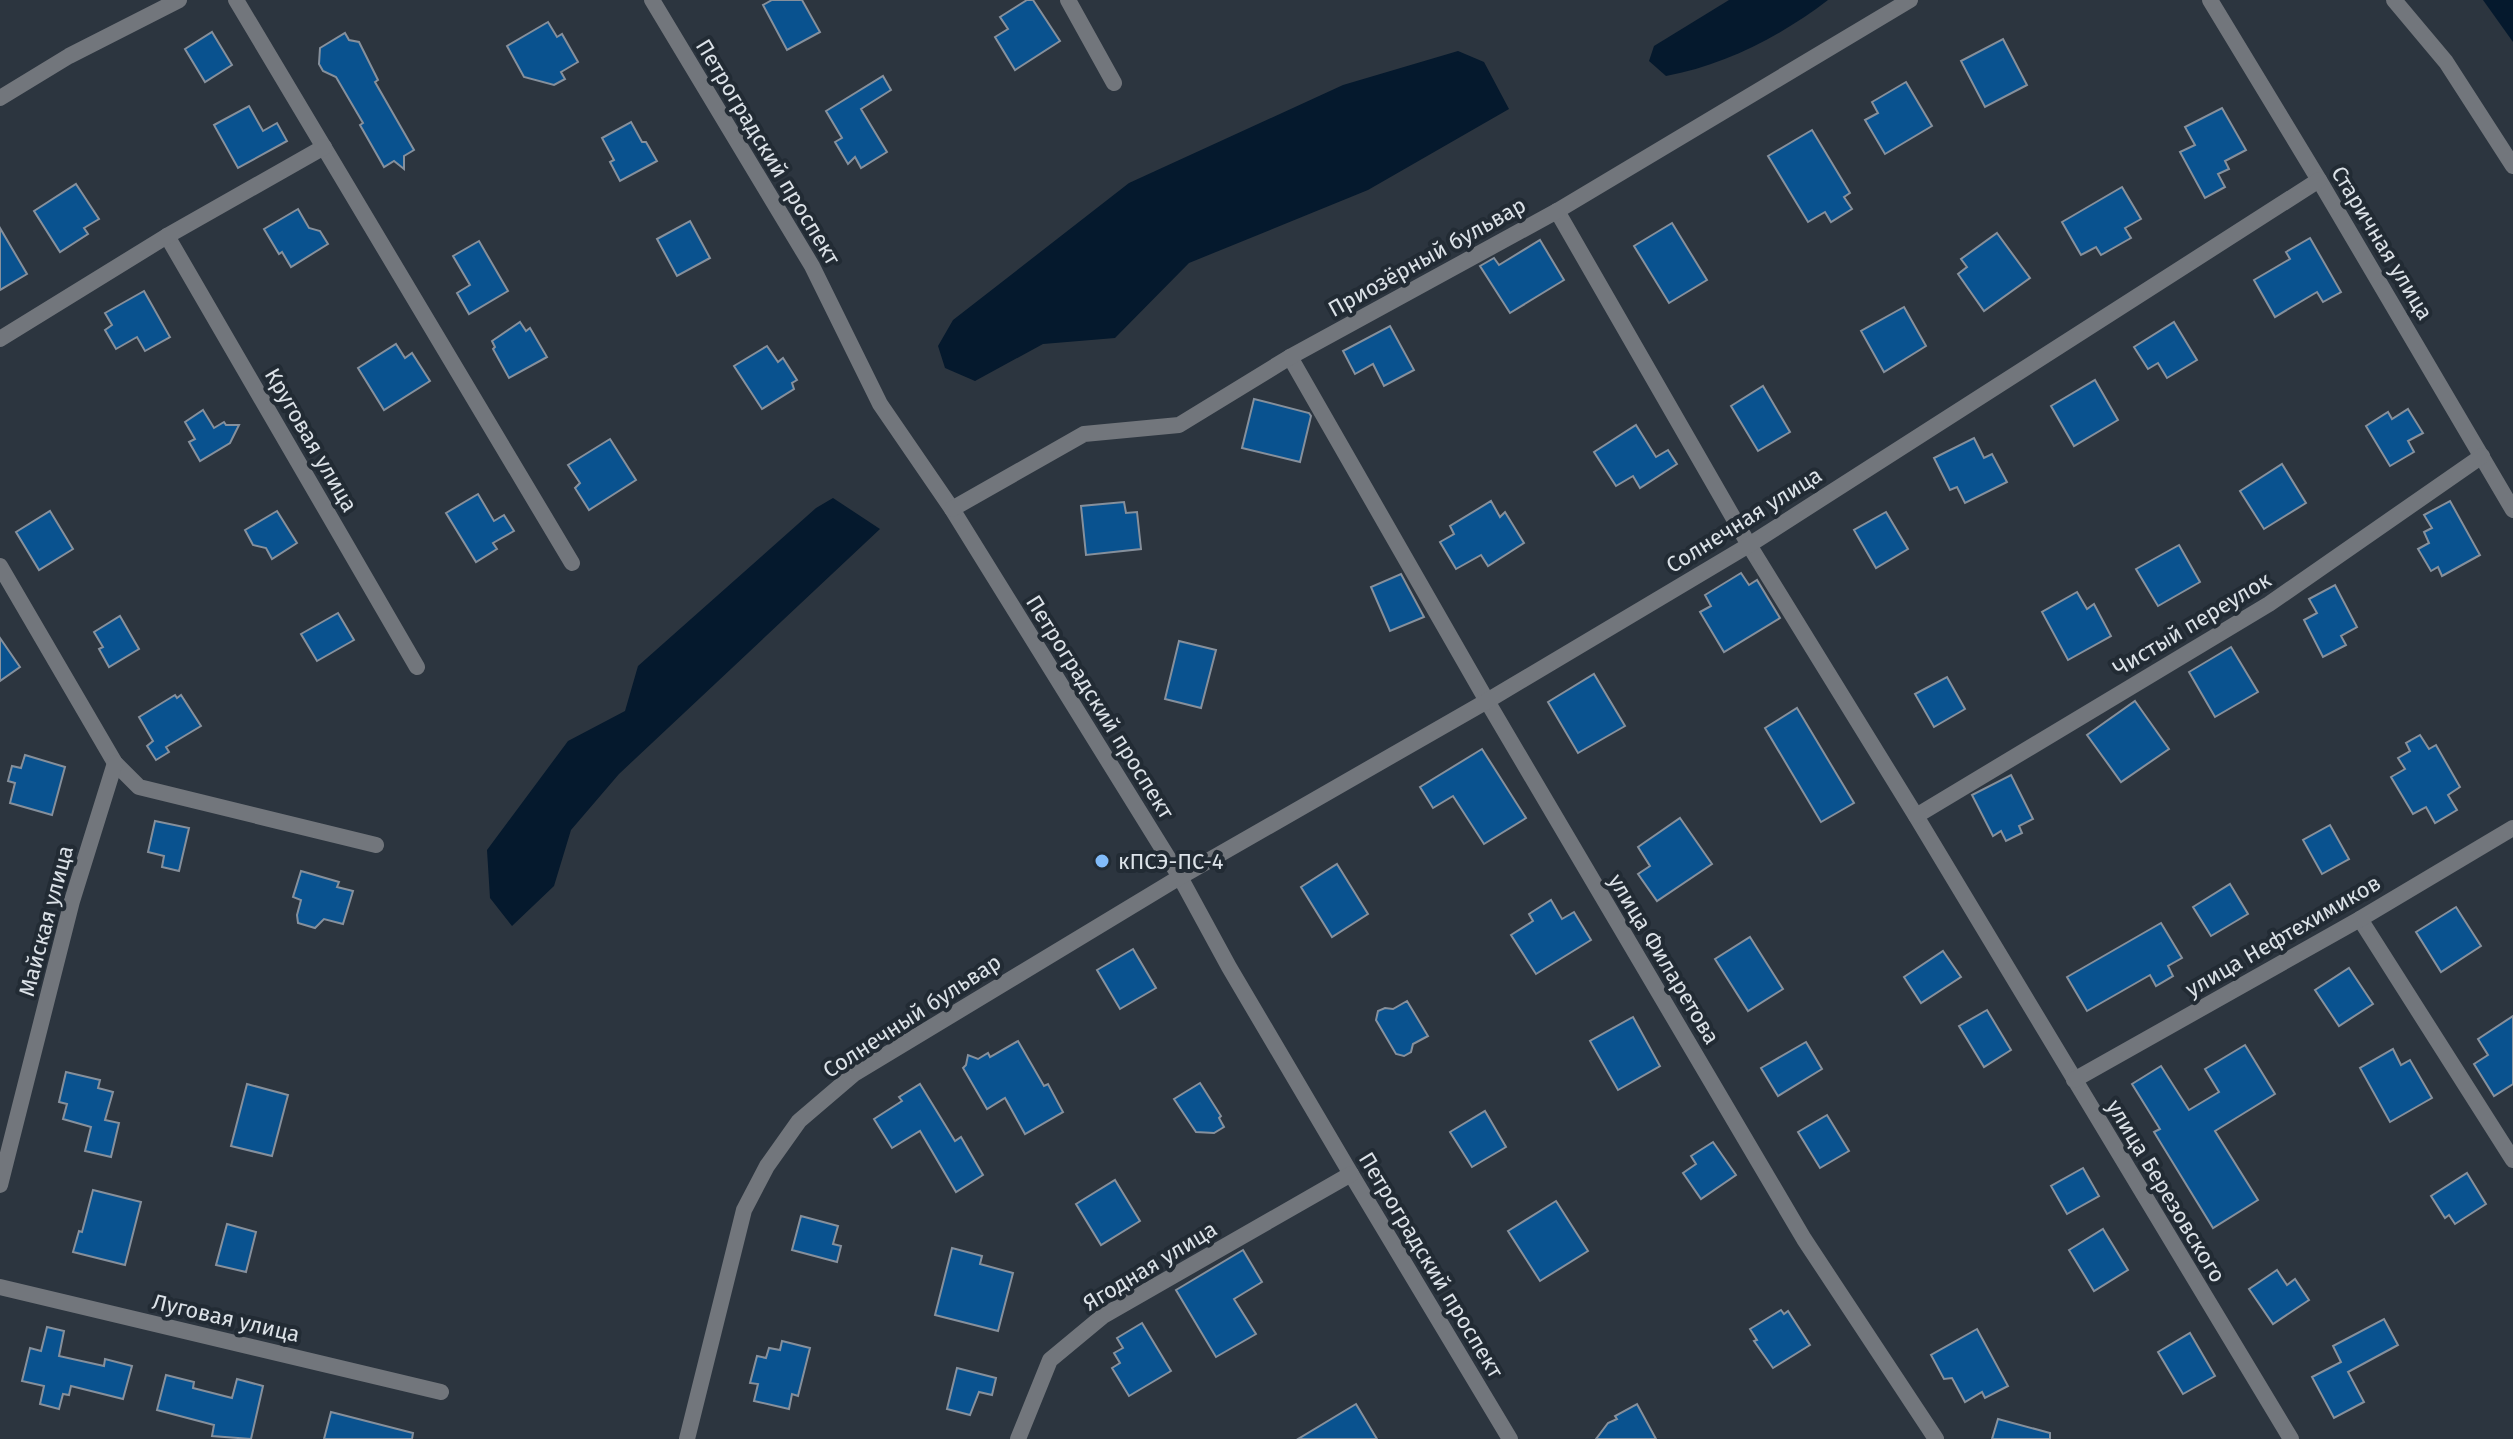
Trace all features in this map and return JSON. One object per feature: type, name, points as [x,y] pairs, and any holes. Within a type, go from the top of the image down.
[{"type":"street","points":[[0,98],[69,56],[179,0]]},
{"type":"street","points":[[236,0],[572,563]]},
{"type":"street","name":"Петроградский проспект","points":[[652,0],[812,266],[880,404],[952,509],[1180,877],[1229,967],[1510,1439]]},
{"type":"street","points":[[1068,0],[1114,83]]},
{"type":"street","name":"Приозёрный бульвар","points":[[952,509],[1084,434],[1179,425],[1290,357],[1557,211],[1910,0]]},
{"type":"street","name":"Старичная улица","points":[[2210,0],[2513,510]]},
{"type":"street","points":[[2394,0],[2446,62],[2513,166]]},
{"type":"street","points":[[0,339],[167,236],[324,147]]},
{"type":"street","name":"Солнечная улица","points":[[1180,877],[1487,701],[1749,545],[2319,180]]},
{"type":"street","name":"улица Березовского","points":[[1557,211],[1749,545],[2006,964],[2291,1439]]},
{"type":"street","name":"Круговая улица","points":[[167,236],[417,667]]},
{"type":"street","name":"улица Филаретова","points":[[1290,357],[1487,701],[1804,1239],[1936,1439]]},
{"type":"street","name":"Чистый переулок","points":[[1916,816],[2269,604],[2482,456]]},
{"type":"street","points":[[0,566],[115,763],[139,787],[376,845]]},
{"type":"street","name":"Майская улица","points":[[0,1185],[72,901],[115,763]]},
{"type":"street","name":"улица Нефтехимиков","points":[[2074,1080],[2360,919],[2513,828]]},
{"type":"street","name":"Солнечный бульвар","points":[[687,1439],[744,1210],[767,1166],[799,1121],[854,1074],[1180,877]]},
{"type":"street","points":[[2360,919],[2513,1160]]},
{"type":"street","name":"Ягодная улица","points":[[1018,1439],[1050,1360],[1103,1316],[1351,1174]]},
{"type":"street","name":"Луговая улица","points":[[0,1287],[441,1392]]},
{"type":"water","points":[[1729,0],[1828,0],[1772,37],[1710,65],[1666,76],[1649,61],[1654,46]]},
{"type":"water","points":[[2483,0],[2513,0],[2513,42]]},
{"type":"water","points":[[1458,51],[1484,62],[1509,109],[1368,190],[1189,263],[1115,338],[1043,344],[975,381],[945,368],[938,346],[953,320],[1129,183],[1343,85]]},
{"type":"water","points":[[833,498],[880,529],[619,774],[571,830],[554,886],[512,926],[490,898],[487,850],[568,741],[625,711],[638,666],[816,508]]},
{"type":"building","points":[[772,0],[802,0],[820,32],[787,50],[763,5]]},
{"type":"building","points":[[1027,0],[1033,0],[1060,41],[1015,70],[995,37],[1008,29],[1000,17]]},
{"type":"building","points":[[548,22],[557,37],[562,34],[578,62],[561,72],[565,79],[554,85],[524,77],[507,46]]},
{"type":"building","points":[[212,32],[232,65],[205,82],[185,49]]},
{"type":"building","points":[[345,33],[349,40],[359,42],[378,80],[375,82],[414,150],[404,156],[404,169],[394,161],[384,167],[336,77],[323,71],[319,64],[320,48]]},
{"type":"building","points":[[2003,39],[2027,85],[1985,107],[1961,61]]},
{"type":"building","points":[[883,76],[891,90],[861,109],[887,152],[861,168],[855,157],[848,164],[835,142],[842,138],[826,111]]},
{"type":"building","points":[[1906,82],[1932,126],[1885,154],[1865,120],[1878,113],[1872,102]]},
{"type":"building","points":[[249,106],[263,131],[277,123],[287,141],[238,168],[214,125]]},
{"type":"building","points":[[2222,108],[2246,150],[2225,161],[2229,169],[2218,174],[2225,187],[2205,198],[2180,152],[2195,145],[2185,127]]},
{"type":"building","points":[[631,122],[657,161],[620,181],[610,162],[614,160],[602,138]]},
{"type":"building","points":[[1812,130],[1850,193],[1844,197],[1852,209],[1831,222],[1825,212],[1808,222],[1768,156]]},
{"type":"building","points":[[76,184],[99,219],[84,228],[88,234],[60,252],[34,211]]},
{"type":"building","points":[[2122,187],[2141,219],[2125,228],[2131,238],[2101,255],[2096,247],[2081,255],[2062,222]]},
{"type":"building","points":[[298,209],[309,228],[320,231],[328,244],[291,267],[264,229]]},
{"type":"building","points":[[690,221],[710,258],[677,276],[657,239]]},
{"type":"building","points":[[1672,223],[1707,280],[1669,303],[1634,246]]},
{"type":"building","points":[[0,228],[27,274],[0,290]]},
{"type":"building","points":[[1997,233],[2030,278],[1984,311],[1958,274],[1967,267],[1961,259]]},
{"type":"building","points":[[2310,238],[2341,292],[2323,302],[2317,292],[2275,317],[2254,280],[2290,259],[2286,252]]},
{"type":"building","points":[[1540,240],[1564,280],[1510,313],[1480,266],[1494,258],[1499,265]]},
{"type":"building","points":[[479,241],[508,291],[469,314],[457,293],[470,285],[453,256]]},
{"type":"building","points":[[144,291],[170,337],[145,351],[137,337],[116,349],[105,330],[112,325],[105,313]]},
{"type":"building","points":[[1904,307],[1926,346],[1884,372],[1861,331]]},
{"type":"building","points":[[520,322],[526,331],[530,328],[547,357],[509,378],[493,349],[492,341]]},
{"type":"building","points":[[2174,322],[2197,360],[2167,378],[2158,363],[2148,369],[2134,347]]},
{"type":"building","points":[[1390,326],[1414,370],[1384,386],[1373,364],[1355,374],[1343,351]]},
{"type":"building","points":[[396,344],[405,358],[412,353],[430,381],[384,410],[358,368]]},
{"type":"building","points":[[767,346],[778,362],[783,358],[797,380],[792,383],[794,389],[762,409],[734,366]]},
{"type":"building","points":[[2095,380],[2118,420],[2074,446],[2051,406]]},
{"type":"building","points":[[1763,386],[1790,432],[1758,451],[1731,406]]},
{"type":"building","points":[[1254,399],[1309,413],[1311,416],[1300,462],[1242,448]]},
{"type":"building","points":[[2408,409],[2423,433],[2408,441],[2414,452],[2390,466],[2366,426],[2388,412],[2392,419]]},
{"type":"building","points":[[203,410],[214,428],[224,422],[226,425],[239,425],[230,443],[200,461],[189,442],[195,439],[185,422]]},
{"type":"building","points":[[1636,425],[1656,457],[1668,450],[1677,464],[1640,488],[1633,476],[1616,486],[1594,452]]},
{"type":"building","points":[[1974,438],[1984,458],[1992,454],[2007,482],[1965,503],[1957,487],[1950,490],[1934,458]]},
{"type":"building","points":[[610,439],[636,480],[589,510],[575,488],[580,483],[568,465]]},
{"type":"building","points":[[2282,464],[2306,503],[2264,529],[2240,491]]},
{"type":"building","points":[[478,494],[494,521],[504,515],[514,531],[493,543],[497,549],[476,562],[446,513]]},
{"type":"building","points":[[1491,501],[1500,517],[1505,512],[1524,543],[1488,566],[1481,555],[1456,569],[1440,542],[1454,534],[1450,526]]},
{"type":"building","points":[[2450,501],[2480,555],[2442,576],[2438,567],[2431,571],[2418,549],[2429,543],[2424,532],[2432,528],[2424,515]]},
{"type":"building","points":[[1124,502],[1126,513],[1137,512],[1141,549],[1086,555],[1081,506]]},
{"type":"building","points":[[50,511],[73,549],[39,570],[16,532]]},
{"type":"building","points":[[277,511],[297,543],[272,559],[266,548],[253,545],[245,530]]},
{"type":"building","points":[[1886,512],[1908,549],[1876,568],[1854,530]]},
{"type":"building","points":[[2179,545],[2200,582],[2158,606],[2136,569]]},
{"type":"building","points":[[1741,573],[1749,585],[1757,580],[1780,618],[1724,652],[1700,612],[1711,606],[1705,595]]},
{"type":"building","points":[[1401,574],[1424,617],[1390,631],[1371,587]]},
{"type":"building","points":[[2335,585],[2357,627],[2341,636],[2346,645],[2323,657],[2304,620],[2317,613],[2309,599]]},
{"type":"building","points":[[2077,592],[2087,609],[2094,604],[2111,636],[2068,660],[2042,612]]},
{"type":"building","points":[[338,613],[354,640],[317,661],[301,634]]},
{"type":"building","points":[[120,616],[139,649],[109,667],[94,632]]},
{"type":"building","points":[[0,638],[20,667],[0,681]]},
{"type":"building","points":[[1179,641],[1216,650],[1201,708],[1165,699]]},
{"type":"building","points":[[2231,647],[2258,692],[2215,717],[2189,672]]},
{"type":"building","points":[[1594,674],[1625,726],[1578,753],[1548,702]]},
{"type":"building","points":[[1947,677],[1965,709],[1934,727],[1915,694]]},
{"type":"building","points":[[175,695],[177,698],[181,695],[201,726],[166,747],[169,752],[156,760],[147,746],[153,741],[139,717]]},
{"type":"building","points":[[2135,701],[2169,749],[2121,782],[2087,735]]},
{"type":"building","points":[[1797,708],[1854,803],[1821,822],[1765,728]]},
{"type":"building","points":[[2420,735],[2429,749],[2436,745],[2460,787],[2448,795],[2457,810],[2435,823],[2426,807],[2413,814],[2391,777],[2405,769],[2398,758],[2410,751],[2406,743]]},
{"type":"building","points":[[1482,749],[1526,818],[1484,844],[1453,796],[1433,808],[1420,787]]},
{"type":"building","points":[[25,755],[65,767],[52,815],[10,803],[15,783],[8,781],[12,766],[21,768]]},
{"type":"building","points":[[2011,775],[2033,819],[2019,826],[2022,833],[2006,841],[2001,831],[1993,836],[1972,795]]},
{"type":"building","points":[[1680,818],[1712,864],[1657,901],[1638,874],[1650,866],[1638,847]]},
{"type":"building","points":[[155,821],[189,828],[179,871],[162,867],[164,856],[148,852]]},
{"type":"building","points":[[2330,825],[2349,859],[2322,874],[2303,840]]},
{"type":"building","points":[[1337,864],[1368,914],[1332,937],[1301,887]]},
{"type":"building","points":[[301,871],[339,882],[337,887],[353,891],[343,924],[324,919],[315,928],[298,923],[301,900],[293,897]]},
{"type":"building","points":[[2230,884],[2248,914],[2211,936],[2193,907]]},
{"type":"building","points":[[1551,900],[1562,919],[1574,912],[1591,940],[1536,974],[1511,935],[1533,921],[1529,914]]},
{"type":"building","points":[[2456,907],[2481,946],[2441,972],[2416,932]]},
{"type":"building","points":[[2161,923],[2182,958],[2168,966],[2173,976],[2156,986],[2150,975],[2087,1011],[2067,977]]},
{"type":"building","points":[[1750,937],[1783,989],[1748,1011],[1715,959]]},
{"type":"building","points":[[1133,949],[1156,988],[1120,1009],[1097,970]]},
{"type":"building","points":[[1943,951],[1961,977],[1921,1003],[1904,977]]},
{"type":"building","points":[[2349,968],[2373,1004],[2339,1026],[2315,990]]},
{"type":"building","points":[[1407,1001],[1428,1036],[1413,1044],[1411,1052],[1404,1056],[1396,1054],[1376,1020],[1378,1011],[1393,1009]]},
{"type":"building","points":[[1987,1010],[2011,1050],[1984,1067],[1959,1026]]},
{"type":"building","points":[[2513,1016],[2513,1084],[2494,1096],[2474,1064],[2488,1055],[2478,1039]]},
{"type":"building","points":[[1633,1017],[1660,1066],[1618,1090],[1590,1041]]},
{"type":"building","points":[[1018,1041],[1063,1112],[1025,1134],[1005,1098],[987,1109],[963,1068],[968,1055],[978,1059],[988,1053],[990,1057]]},
{"type":"building","points":[[1806,1042],[1822,1069],[1778,1096],[1761,1068]]},
{"type":"building","points":[[2245,1045],[2275,1094],[2215,1131],[2258,1200],[2213,1228],[2154,1132],[2160,1129],[2132,1084],[2161,1066],[2189,1110],[2219,1092],[2205,1069]]},
{"type":"building","points":[[2393,1049],[2401,1065],[2410,1060],[2432,1098],[2390,1122],[2360,1068]]},
{"type":"building","points":[[66,1072],[100,1080],[98,1088],[113,1092],[105,1120],[119,1123],[111,1157],[85,1151],[91,1127],[63,1119],[67,1104],[59,1102]]},
{"type":"building","points":[[1200,1083],[1221,1116],[1219,1118],[1224,1127],[1214,1133],[1196,1132],[1174,1099]]},
{"type":"building","points":[[247,1084],[288,1095],[272,1156],[231,1146]]},
{"type":"building","points":[[920,1084],[955,1141],[961,1137],[983,1175],[956,1192],[920,1131],[892,1148],[874,1119],[902,1101],[899,1097]]},
{"type":"building","points":[[1485,1111],[1506,1147],[1472,1167],[1450,1132]]},
{"type":"building","points":[[1827,1115],[1849,1151],[1820,1168],[1798,1132]]},
{"type":"building","points":[[1713,1142],[1736,1175],[1701,1199],[1683,1173],[1696,1164],[1691,1156]]},
{"type":"building","points":[[2083,1168],[2099,1196],[2067,1214],[2051,1186]]},
{"type":"building","points":[[2467,1173],[2486,1204],[2455,1224],[2449,1215],[2445,1218],[2431,1196]]},
{"type":"building","points":[[1115,1180],[1140,1221],[1101,1245],[1076,1204]]},
{"type":"building","points":[[93,1190],[141,1202],[125,1265],[73,1252],[79,1231],[82,1232]]},
{"type":"building","points":[[1556,1201],[1588,1251],[1540,1281],[1508,1231]]},
{"type":"building","points":[[801,1216],[838,1226],[833,1244],[841,1246],[837,1262],[792,1250]]},
{"type":"building","points":[[227,1224],[256,1232],[246,1272],[216,1265]]},
{"type":"building","points":[[2103,1229],[2128,1270],[2094,1291],[2069,1250]]},
{"type":"building","points":[[952,1248],[982,1256],[980,1264],[1013,1273],[998,1331],[935,1315]]},
{"type":"building","points":[[1243,1250],[1262,1282],[1234,1299],[1256,1334],[1216,1357],[1176,1290]]},
{"type":"building","points":[[2277,1270],[2287,1285],[2295,1279],[2309,1300],[2273,1324],[2249,1289]]},
{"type":"building","points":[[1781,1310],[1784,1314],[1788,1311],[1810,1345],[1773,1368],[1754,1341],[1757,1340],[1750,1329]]},
{"type":"building","points":[[2384,1319],[2398,1345],[2348,1372],[2364,1402],[2334,1418],[2312,1377],[2341,1362],[2333,1346]]},
{"type":"building","points":[[1142,1323],[1171,1371],[1129,1396],[1112,1368],[1120,1363],[1114,1353],[1123,1348],[1117,1338]]},
{"type":"building","points":[[47,1327],[64,1331],[59,1356],[104,1366],[105,1359],[132,1366],[123,1399],[71,1386],[69,1395],[63,1394],[59,1409],[40,1404],[44,1386],[22,1381],[30,1348],[41,1351]]},
{"type":"building","points":[[1977,1329],[2008,1386],[1985,1398],[1982,1392],[1965,1402],[1952,1378],[1944,1379],[1931,1355]]},
{"type":"building","points":[[2190,1333],[2215,1376],[2183,1394],[2158,1352]]},
{"type":"building","points":[[782,1341],[810,1348],[798,1396],[792,1394],[789,1409],[754,1401],[758,1384],[750,1383],[757,1356],[766,1358],[769,1348],[780,1350]]},
{"type":"building","points":[[957,1368],[996,1378],[992,1395],[979,1392],[970,1415],[947,1409]]},
{"type":"building","points":[[166,1375],[194,1382],[193,1388],[232,1398],[237,1379],[263,1386],[251,1439],[212,1436],[214,1425],[157,1410]]},
{"type":"building","points":[[1356,1404],[1377,1439],[1298,1439]]},
{"type":"building","points":[[1637,1404],[1656,1439],[1596,1439],[1608,1423],[1617,1419],[1615,1416]]},
{"type":"building","points":[[331,1412],[413,1433],[412,1439],[324,1439]]},
{"type":"building","points":[[1998,1419],[2050,1433],[2050,1439],[1992,1439]]},
{"type":"place","name":"кПСЭ-ПС-4","points":[[1102,861]]}]
